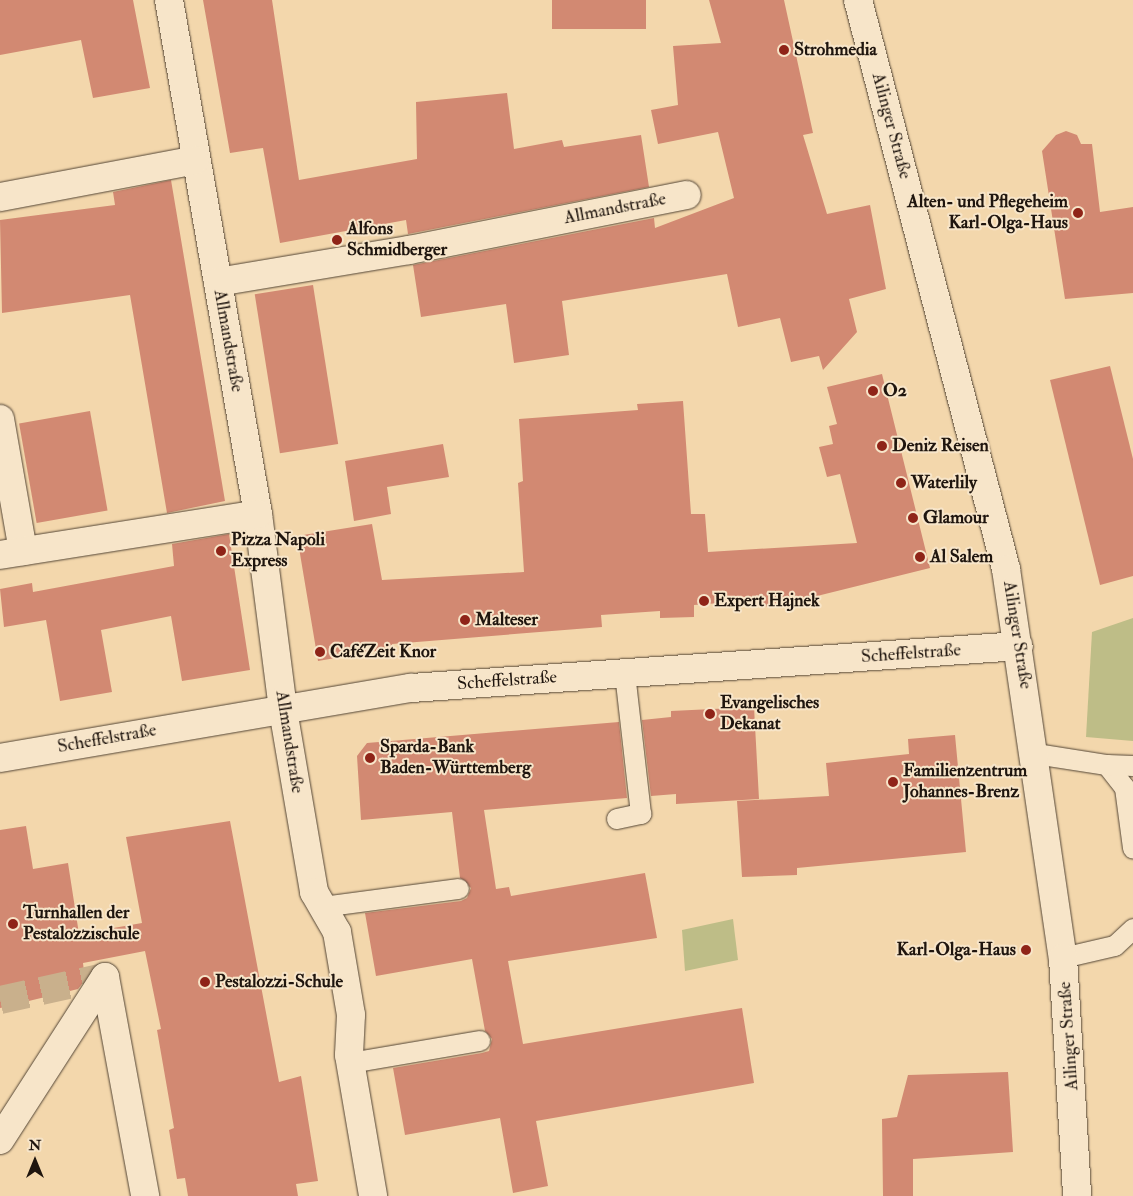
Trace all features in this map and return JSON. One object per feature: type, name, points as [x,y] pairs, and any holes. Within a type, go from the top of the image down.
[{"type":"street","name":"Allmandstraße","points":[[169,0],[195,160],[258,514],[283,710],[314,892],[337,932],[351,1014],[351,1064],[373,1196]]},
{"type":"street","name":"Ailinger Straße","points":[[858,0],[1004,555],[1036,754],[1063,958],[1077,1196]]},
{"type":"street","points":[[0,197],[195,160]]},
{"type":"street","name":"Allmandstraße","points":[[218,282],[409,250],[688,195]]},
{"type":"street","points":[[0,419],[11,553],[258,514]]},
{"type":"street","name":"Scheffelstraße","points":[[0,758],[411,688],[1019,646]]},
{"type":"street","points":[[0,1140],[105,977],[145,1196]]},
{"type":"lane","points":[[617,819],[642,814],[625,673]]},
{"type":"lane","points":[[1036,754],[1107,765],[1133,766]]},
{"type":"lane","points":[[1107,765],[1125,788],[1133,848]]},
{"type":"lane","points":[[322,907],[459,889]]},
{"type":"lane","points":[[1063,958],[1115,946],[1133,929]]},
{"type":"lane","points":[[351,1064],[480,1041]]},
{"type":"shaded area","points":[[1133,618],[1133,741],[1086,737],[1092,632]]},
{"type":"shaded area","points":[[733,919],[738,960],[685,971],[682,930]]},
{"type":"building","points":[[0,0],[133,0],[150,88],[93,98],[81,40],[0,55]]},
{"type":"building","points":[[203,0],[272,0],[299,180],[417,159],[416,102],[507,93],[514,149],[562,140],[564,147],[641,135],[649,187],[408,234],[406,220],[280,243],[263,148],[230,153]]},
{"type":"building","points":[[552,0],[646,0],[646,29],[552,29]]},
{"type":"building","points":[[709,0],[784,0],[813,133],[803,135],[827,214],[870,205],[886,289],[849,299],[857,332],[823,370],[819,356],[791,362],[780,318],[738,327],[727,274],[562,301],[569,355],[514,363],[506,304],[421,317],[413,265],[654,218],[655,228],[734,198],[718,132],[658,144],[651,110],[678,105],[673,46],[721,43]]},
{"type":"building","name":"Alten- und Pflegeheim Karl-Olga-Haus","points":[[1066,131],[1077,135],[1081,144],[1092,144],[1100,212],[1133,207],[1133,293],[1065,299],[1042,151],[1056,135]]},
{"type":"building","points":[[171,180],[225,501],[167,513],[130,295],[2,313],[0,220],[115,205],[113,192]]},
{"type":"building","points":[[313,285],[338,444],[280,453],[255,294]]},
{"type":"building","points":[[1110,366],[1133,459],[1133,576],[1100,585],[1050,380]]},
{"type":"building","points":[[882,374],[930,568],[817,596],[817,603],[760,607],[759,600],[694,605],[694,617],[660,618],[660,611],[601,615],[602,627],[392,644],[393,648],[318,661],[297,536],[372,524],[382,580],[524,572],[518,483],[523,481],[519,419],[638,410],[637,404],[683,401],[691,514],[705,514],[708,552],[857,543],[840,474],[827,477],[819,447],[833,444],[829,426],[837,424],[827,387]]},
{"type":"building","points":[[90,411],[108,510],[37,523],[19,424]]},
{"type":"building","points":[[443,444],[449,477],[387,487],[391,514],[354,521],[345,461]]},
{"type":"building","points":[[229,534],[250,670],[182,681],[171,616],[101,630],[112,692],[60,701],[46,620],[4,627],[0,589],[32,583],[33,592],[174,566],[172,544]]},
{"type":"building","points":[[754,707],[759,799],[676,804],[676,794],[651,796],[642,720],[671,717],[671,711]]},
{"type":"building","points":[[619,722],[627,798],[484,810],[496,889],[509,887],[511,896],[645,873],[657,938],[508,961],[523,1044],[742,1008],[754,1083],[536,1121],[548,1186],[513,1193],[500,1118],[405,1135],[393,1068],[489,1051],[492,1039],[485,1031],[472,959],[376,976],[365,913],[461,901],[467,898],[471,888],[460,878],[452,812],[361,820],[357,756],[367,743]]},
{"type":"building","name":"Familienzentrum Johannes-Brenz","points":[[955,735],[966,852],[797,868],[797,875],[742,877],[737,801],[829,796],[826,763],[909,754],[908,739]]},
{"type":"building","name":"Pestalozzi-Schule","points":[[230,821],[279,1082],[301,1076],[318,1181],[296,1184],[298,1196],[188,1196],[185,1178],[177,1179],[169,1130],[174,1128],[157,1030],[161,1029],[145,951],[83,963],[85,980],[78,989],[0,1008],[0,830],[26,826],[33,869],[68,863],[79,934],[142,923],[126,837]]},
{"type":"building","points":[[1008,1072],[1013,1152],[913,1159],[913,1196],[883,1196],[882,1119],[897,1117],[908,1075]]},
{"type":"tunnel","points":[[0,1000],[105,977]]},
{"type":"place","name":"Strohmedia","points":[[784,50]]},
{"type":"place","name":"Alten- und Pflegeheim Karl-Olga-Haus","points":[[1078,213]]},
{"type":"place","name":"Alfons Schmidberger","points":[[337,240]]},
{"type":"place","name":"O2","points":[[873,391]]},
{"type":"place","name":"Deniz Reisen","points":[[882,446]]},
{"type":"place","name":"Waterlily","points":[[901,483]]},
{"type":"place","name":"Glamour","points":[[913,518]]},
{"type":"place","name":"Pizza Napoli Express","points":[[221,551]]},
{"type":"place","name":"Al Salem","points":[[920,557]]},
{"type":"place","name":"Expert Hajnek","points":[[704,601]]},
{"type":"place","name":"Malteser","points":[[465,620]]},
{"type":"place","name":"CaféZeit Knor","points":[[320,652]]},
{"type":"place","name":"Evangelisches Dekanat","points":[[710,714]]},
{"type":"place","name":"Sparda-Bank Baden-Württemberg","points":[[370,758]]},
{"type":"place","name":"Familienzentrum Johannes-Brenz","points":[[893,782]]},
{"type":"place","name":"Turnhallen der Pestalozzischule","points":[[13,924]]},
{"type":"place","name":"Karl-Olga-Haus","points":[[1026,950]]},
{"type":"place","name":"Pestalozzi-Schule","points":[[205,982]]}]
